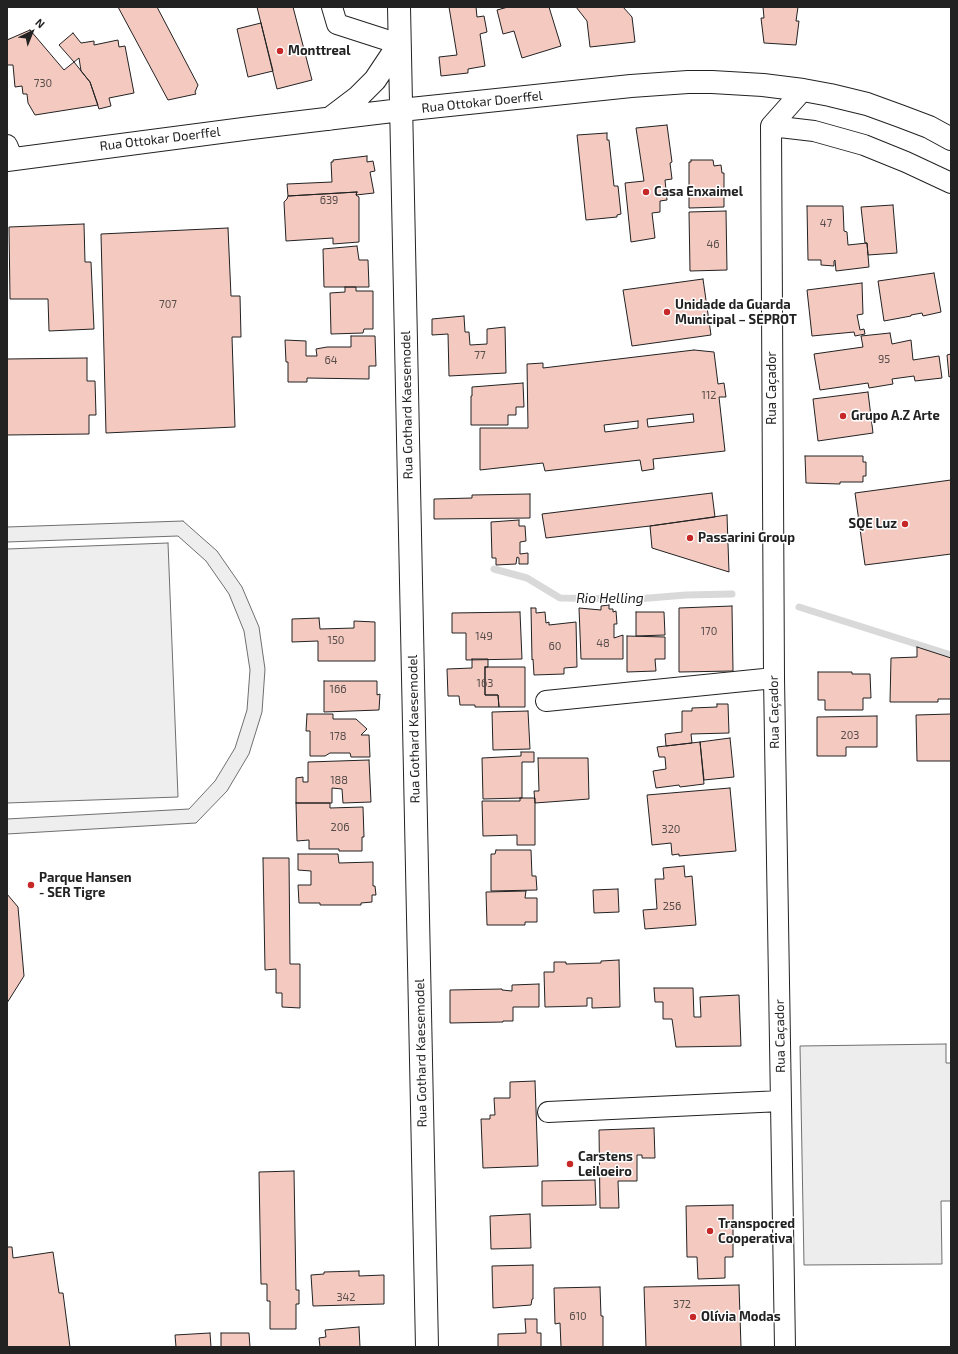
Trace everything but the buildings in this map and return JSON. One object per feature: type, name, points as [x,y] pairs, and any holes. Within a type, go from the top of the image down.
[{"type":"main road","name":"Rua Gothard Kaesemodel","points":[[399,7],[427,1347]]},
{"type":"main road","points":[[328,120],[358,97],[375,80],[399,44]]},
{"type":"main road","name":"Rua Ottokar Doerffel","points":[[9,154],[328,120],[401,110],[631,86],[688,82],[763,85],[803,90],[868,104],[929,127],[951,138]]},
{"type":"main road","points":[[929,127],[951,121]]},
{"type":"street","points":[[332,7],[337,24],[399,44]]},
{"type":"street","points":[[771,126],[803,90]]},
{"type":"street","points":[[771,126],[814,131],[864,145],[906,162],[951,183]]},
{"type":"street","name":"Rua Caçador","points":[[771,126],[774,678],[785,1347]]},
{"type":"street","points":[[546,701],[774,678]]},
{"type":"street","points":[[548,1112],[781,1102]]},
{"type":"shaded area","points":[[183,521],[217,551],[242,587],[259,627],[265,669],[262,712],[249,754],[227,791],[196,823],[7,834],[7,819],[189,809],[215,781],[235,748],[247,710],[250,670],[244,631],[229,594],[206,561],[178,536],[7,542],[7,527]]},
{"type":"shaded area","points":[[168,543],[178,797],[7,803],[7,549]]},
{"type":"shaded area","points":[[946,1044],[946,1063],[951,1063],[951,1201],[941,1201],[942,1264],[804,1265],[800,1046]]},
{"type":"waterway","name":"Rio Helling","points":[[494,569],[527,578],[560,598],[637,599],[686,595],[732,594]]},
{"type":"waterway","name":"Rio Helling","points":[[799,607],[951,655]]},
{"type":"place","name":"Monttreal","points":[[280,51]]},
{"type":"place","name":"Casa Enxaimel","points":[[646,192]]},
{"type":"place","name":"Unidade da Guarda Municipal – SEPROT","points":[[667,312]]},
{"type":"place","name":"Grupo A.Z Arte","points":[[843,416]]},
{"type":"place","name":"SQE Luz","points":[[905,524]]},
{"type":"place","name":"Passarini Group","points":[[690,538]]},
{"type":"place","name":"Parque Hansen - SER Tigre","points":[[31,885]]},
{"type":"place","name":"Carstens Leiloeiro","points":[[570,1164]]},
{"type":"place","name":"Transpocred Cooperativa","points":[[710,1231]]},
{"type":"place","name":"Olívia Modas","points":[[693,1317]]}]
